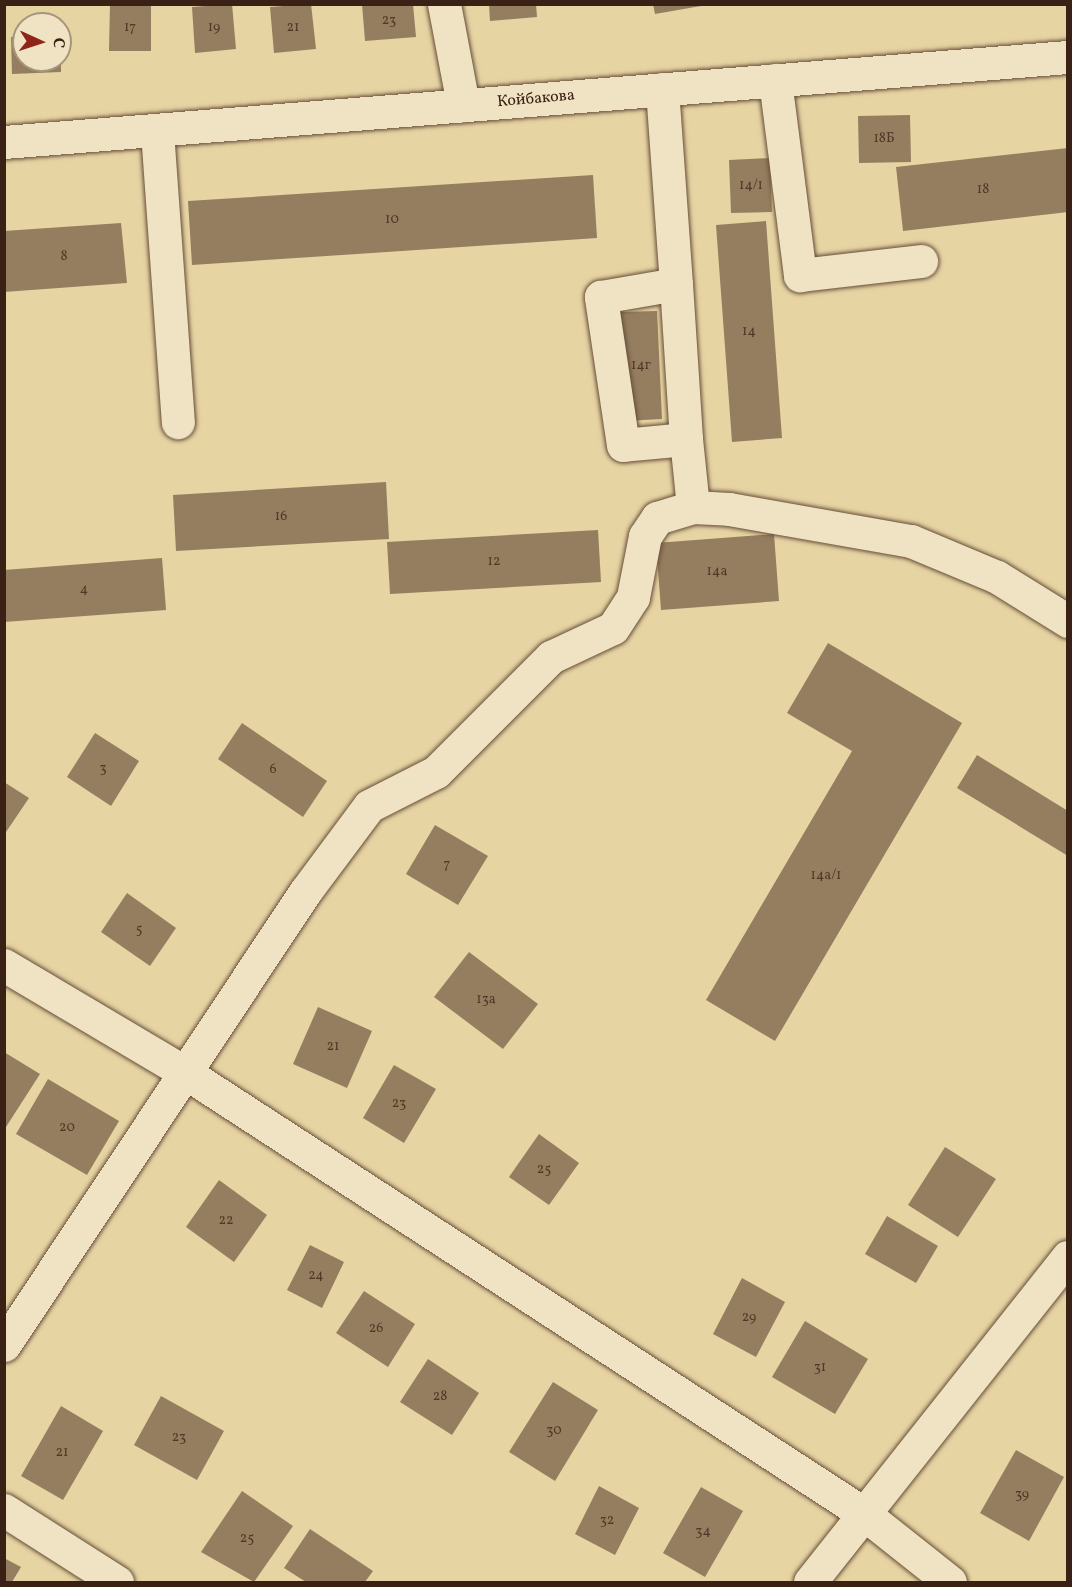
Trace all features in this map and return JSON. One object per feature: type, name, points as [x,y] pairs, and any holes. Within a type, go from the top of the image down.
[{"type":"street","points":[[444,4],[463,105]]},
{"type":"street","name":"Койбакова","points":[[4,141],[157,131],[1068,57]]},
{"type":"street","points":[[775,80],[800,275],[921,261]]},
{"type":"street","points":[[662,89],[686,438],[693,507]]},
{"type":"street","points":[[157,131],[178,422]]},
{"type":"street","points":[[676,284],[601,297],[623,445],[686,438]]},
{"type":"street","points":[[4,1345],[186,1073],[369,806],[436,772],[550,657],[613,627],[633,597],[645,536],[657,518],[693,507],[911,541],[997,578],[1068,621]]},
{"type":"street","points":[[4,964],[186,1073],[863,1513],[950,1582]]},
{"type":"street","points":[[810,1582],[1068,1257]]},
{"type":"street","points":[[4,1510],[117,1582]]},
{"type":"building","points":[[110,4],[151,4],[151,51],[109,51]]},
{"type":"building","points":[[232,4],[236,49],[195,53],[192,7]]},
{"type":"building","points":[[311,4],[316,49],[274,53],[270,7]]},
{"type":"building","points":[[362,4],[413,4],[416,37],[365,41]]},
{"type":"building","points":[[489,4],[536,4],[537,17],[490,21]]},
{"type":"building","points":[[653,4],[701,4],[701,6],[655,14]]},
{"type":"building","points":[[11,37],[12,72],[61,72],[12,74]]},
{"type":"building","points":[[910,115],[911,162],[859,163],[858,116]]},
{"type":"building","points":[[1068,148],[1068,212],[903,231],[896,167]]},
{"type":"building","points":[[770,158],[772,212],[731,213],[729,160]]},
{"type":"building","points":[[593,175],[597,238],[192,265],[188,201]]},
{"type":"building","points":[[766,221],[782,438],[732,442],[716,225]]},
{"type":"building","points":[[121,223],[127,283],[4,292],[4,231]]},
{"type":"building","points":[[657,311],[662,419],[625,421],[620,312]]},
{"type":"building","points":[[386,482],[389,539],[176,551],[173,495]]},
{"type":"building","points":[[598,530],[601,582],[390,594],[387,542]]},
{"type":"building","points":[[774,534],[779,601],[661,610],[656,543]]},
{"type":"building","points":[[162,558],[166,610],[4,622],[4,570]]},
{"type":"building","points":[[828,643],[962,723],[775,1041],[706,1000],[852,751],[787,713]]},
{"type":"building","points":[[242,723],[327,781],[303,817],[218,759]]},
{"type":"building","points":[[95,733],[139,761],[111,806],[67,777]]},
{"type":"building","points":[[977,755],[1068,811],[1068,856],[957,788]]},
{"type":"building","points":[[4,782],[29,798],[4,835]]},
{"type":"building","points":[[435,825],[488,856],[458,905],[406,874]]},
{"type":"building","points":[[127,893],[176,928],[150,966],[101,932]]},
{"type":"building","points":[[469,952],[538,1004],[503,1049],[434,997]]},
{"type":"building","points":[[318,1007],[372,1031],[347,1088],[293,1064]]},
{"type":"building","points":[[4,1052],[40,1074],[6,1127],[4,1126]]},
{"type":"building","points":[[394,1065],[436,1089],[404,1143],[363,1118]]},
{"type":"building","points":[[48,1079],[119,1121],[87,1175],[16,1134]]},
{"type":"building","points":[[539,1134],[579,1163],[549,1205],[509,1177]]},
{"type":"building","points":[[945,1147],[996,1179],[958,1237],[908,1205]]},
{"type":"building","points":[[219,1180],[267,1215],[234,1262],[186,1227]]},
{"type":"building","points":[[887,1216],[938,1246],[916,1283],[865,1254]]},
{"type":"building","points":[[310,1245],[344,1262],[322,1308],[287,1290]]},
{"type":"building","points":[[742,1278],[785,1302],[756,1357],[713,1334]]},
{"type":"building","points":[[364,1291],[415,1324],[388,1367],[336,1333]]},
{"type":"building","points":[[805,1321],[868,1359],[835,1414],[772,1377]]},
{"type":"building","points":[[428,1359],[479,1393],[452,1435],[400,1402]]},
{"type":"building","points":[[553,1382],[598,1410],[555,1481],[509,1452]]},
{"type":"building","points":[[161,1396],[224,1431],[197,1480],[134,1445]]},
{"type":"building","points":[[61,1406],[103,1431],[63,1500],[21,1476]]},
{"type":"building","points":[[1016,1450],[1064,1477],[1029,1541],[980,1513]]},
{"type":"building","points":[[599,1486],[639,1508],[615,1555],[575,1534]]},
{"type":"building","points":[[701,1487],[743,1511],[705,1577],[663,1553]]},
{"type":"building","points":[[242,1491],[293,1526],[254,1582],[201,1552]]},
{"type":"building","points":[[310,1529],[373,1571],[365,1582],[306,1582],[284,1568]]},
{"type":"building","points":[[4,1558],[21,1567],[12,1582],[4,1582]]}]
